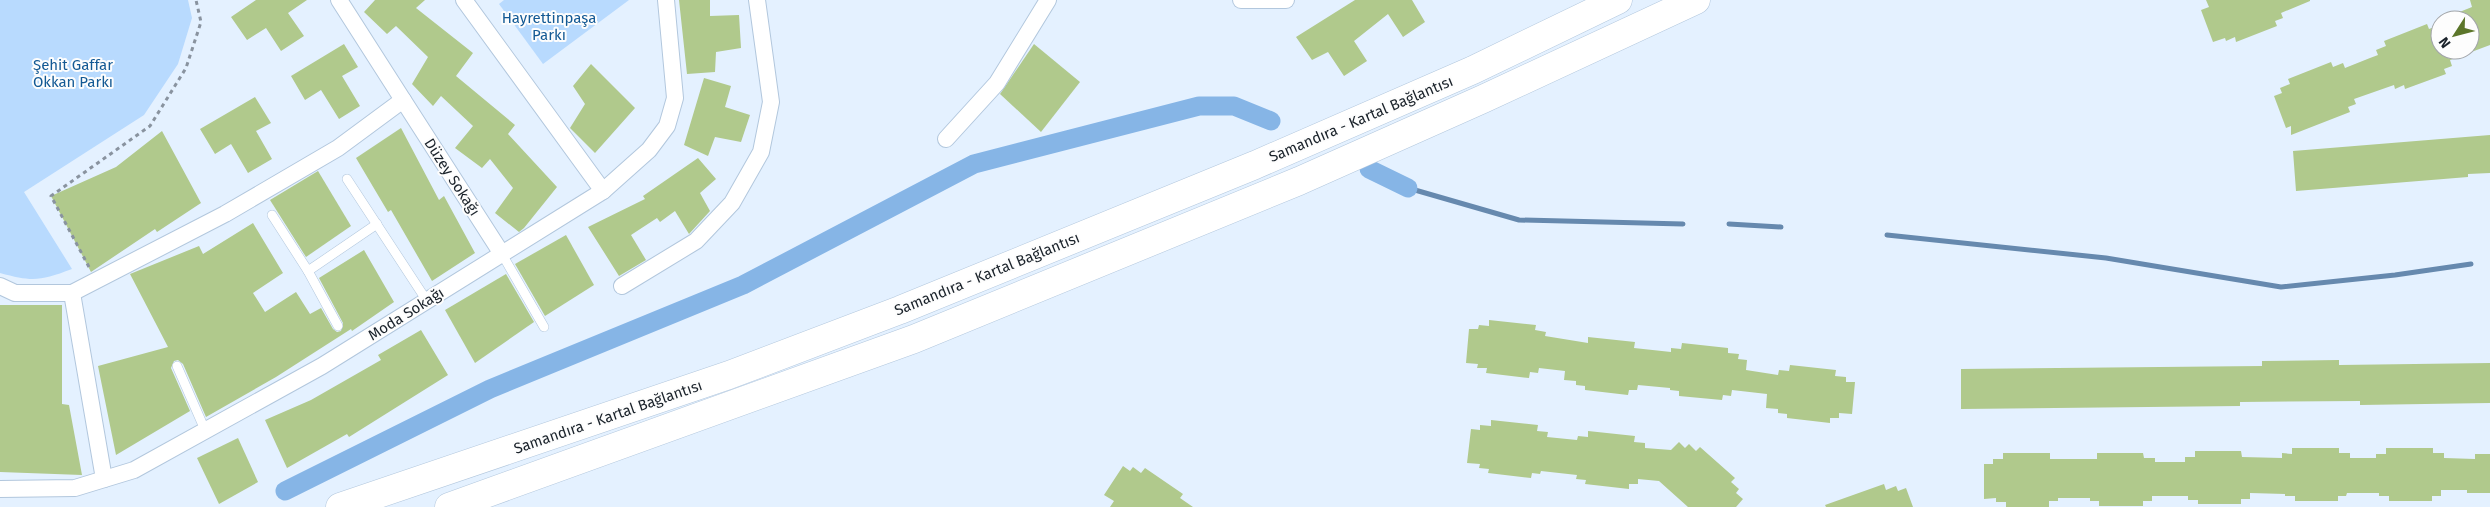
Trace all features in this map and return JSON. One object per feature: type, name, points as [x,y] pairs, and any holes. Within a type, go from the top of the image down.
[{"type":"highway","name":"Samandıra - Kartal Bağlantısı","points":[[340,507],[729,375],[900,310],[1255,165],[1473,70],[1618,0]]},
{"type":"highway","name":"Samandıra - Kartal Bağlantısı","points":[[448,507],[914,339],[1299,181],[1483,99],[1696,0]]},
{"type":"street","name":"Düzey Sokağı","points":[[339,0],[502,254]]},
{"type":"street","points":[[464,0],[603,191]]},
{"type":"street","name":"Moda Sokağı","points":[[0,489],[75,488],[134,470],[322,366],[603,191],[649,150],[667,126],[675,98],[666,0]]},
{"type":"street","points":[[622,286],[696,241],[732,203],[761,152],[771,102],[757,0]]},
{"type":"street","points":[[946,139],[997,83],[1048,0]]},
{"type":"street","points":[[1241,0],[1286,0]]},
{"type":"street","points":[[0,286],[15,293],[72,293],[225,214],[338,148],[402,100]]},
{"type":"street","points":[[72,293],[104,479]]},
{"type":"lane","points":[[347,179],[427,300]]},
{"type":"lane","points":[[272,215],[308,271],[338,326]]},
{"type":"lane","points":[[308,271],[377,224]]},
{"type":"lane","points":[[502,254],[544,327]]},
{"type":"lane","points":[[178,366],[205,430]]},
{"type":"path","points":[[96,281],[51,196],[150,126],[186,68],[201,22],[196,0]]},
{"type":"green space","name":"Şehit Gaffar Okkan Parkı","points":[[0,0],[188,0],[192,18],[178,64],[144,115],[24,192],[72,269],[44,278],[29,279],[0,273]]},
{"type":"green space","name":"Hayrettinpaşa Parkı","points":[[504,0],[629,0],[543,64],[499,4]]},
{"type":"building","points":[[256,0],[307,0],[288,13],[304,36],[281,51],[266,28],[247,40],[231,17]]},
{"type":"building","points":[[375,0],[425,0],[416,8],[473,53],[456,76],[515,125],[508,134],[557,187],[519,232],[495,213],[513,188],[490,159],[482,168],[455,148],[473,126],[441,96],[433,106],[412,84],[428,57],[396,26],[387,34],[364,12]]},
{"type":"building","points":[[679,0],[710,0],[710,16],[739,15],[741,48],[716,52],[715,72],[687,74]]},
{"type":"building","points":[[1355,0],[1412,0],[1425,22],[1403,37],[1388,14],[1354,41],[1367,61],[1344,76],[1328,52],[1312,60],[1296,37]]},
{"type":"building","points":[[2206,0],[2310,1],[2281,13],[2283,18],[2275,21],[2277,26],[2236,42],[2235,37],[2226,41],[2225,38],[2213,42],[2201,10],[2209,7]]},
{"type":"building","points":[[2470,0],[2490,0],[2490,45],[2480,49],[2480,10],[2464,10],[2472,7]]},
{"type":"building","points":[[2427,24],[2429,29],[2430,60],[2450,60],[2452,66],[2444,69],[2446,74],[2405,89],[2404,85],[2395,89],[2394,85],[2354,99],[2356,104],[2348,107],[2350,112],[2291,135],[2291,126],[2286,128],[2274,96],[2282,93],[2280,88],[2290,84],[2288,79],[2331,62],[2333,67],[2343,63],[2345,68],[2378,55],[2376,50],[2386,46],[2384,41]]},
{"type":"building","points":[[344,44],[358,67],[342,76],[360,106],[339,119],[321,90],[305,100],[291,76]]},
{"type":"building","points":[[1034,44],[1080,82],[1041,132],[1000,94]]},
{"type":"building","points":[[591,64],[635,108],[595,153],[570,128],[585,104],[573,86]]},
{"type":"building","points":[[704,78],[731,86],[725,107],[750,115],[741,142],[715,137],[708,156],[684,145]]},
{"type":"building","points":[[255,97],[271,123],[256,131],[272,159],[248,173],[231,144],[215,154],[200,129]]},
{"type":"building","points":[[401,128],[439,200],[444,196],[475,253],[432,281],[391,210],[388,212],[356,158]]},
{"type":"building","points":[[162,131],[201,203],[157,232],[155,229],[91,272],[51,196],[116,167]]},
{"type":"building","points":[[2490,135],[2490,173],[2468,174],[2468,177],[2296,191],[2293,151]]},
{"type":"building","points":[[698,158],[716,179],[700,193],[710,211],[689,234],[675,211],[660,222],[657,218],[631,235],[646,260],[619,276],[588,227],[645,199],[643,196]]},
{"type":"building","points":[[318,171],[351,226],[306,257],[270,200]]},
{"type":"building","points":[[253,223],[283,273],[253,293],[265,312],[296,292],[310,314],[321,308],[333,329],[337,332],[341,331],[343,323],[319,278],[364,250],[394,302],[352,331],[351,329],[276,377],[206,417],[183,364],[178,360],[174,361],[171,368],[190,411],[116,455],[98,366],[168,347],[130,274],[199,246],[203,254]]},
{"type":"building","points":[[566,235],[594,285],[545,316],[515,264]]},
{"type":"building","points":[[506,274],[534,322],[475,363],[445,310]]},
{"type":"building","points":[[0,305],[62,305],[62,404],[69,405],[82,475],[0,472]]},
{"type":"building","points":[[1489,320],[1536,325],[1535,330],[1546,332],[1545,336],[1588,343],[1588,337],[1635,342],[1634,348],[1671,352],[1671,348],[1681,349],[1682,343],[1728,348],[1728,353],[1739,354],[1738,359],[1747,360],[1746,370],[1778,375],[1779,370],[1789,371],[1790,365],[1836,370],[1835,376],[1846,377],[1846,382],[1855,382],[1852,414],[1839,413],[1839,418],[1830,418],[1830,423],[1787,418],[1787,414],[1778,413],[1778,409],[1766,408],[1767,394],[1732,390],[1731,396],[1723,395],[1722,400],[1679,396],[1679,391],[1670,390],[1670,388],[1638,385],[1637,390],[1629,390],[1628,395],[1585,390],[1585,386],[1576,385],[1576,381],[1564,380],[1565,371],[1539,368],[1538,373],[1530,372],[1529,378],[1486,373],[1487,368],[1477,368],[1478,364],[1466,363],[1469,329],[1478,329],[1479,325],[1489,326]]},
{"type":"building","points":[[421,330],[448,375],[349,437],[347,434],[287,468],[265,420],[311,400],[381,360],[378,355]]},
{"type":"building","points":[[2339,360],[2339,365],[2490,363],[2490,403],[2360,405],[2360,401],[2240,402],[2240,406],[1961,409],[1961,369],[2262,366],[2262,361]]},
{"type":"building","points":[[1491,420],[1538,425],[1537,431],[1548,432],[1547,437],[1577,440],[1578,436],[1588,437],[1588,431],[1635,436],[1634,442],[1645,443],[1645,448],[1671,450],[1679,442],[1685,448],[1689,444],[1696,451],[1700,447],[1735,478],[1731,482],[1739,489],[1736,493],[1743,499],[1736,507],[1688,507],[1659,481],[1638,479],[1638,484],[1629,484],[1629,489],[1585,484],[1586,480],[1576,479],[1577,475],[1541,471],[1540,474],[1532,473],[1531,478],[1488,473],[1489,469],[1479,468],[1480,464],[1467,463],[1471,429],[1480,430],[1480,425],[1491,426]]},
{"type":"building","points":[[238,438],[258,482],[219,504],[197,458]]},
{"type":"building","points":[[2292,448],[2339,448],[2339,453],[2350,453],[2350,458],[2376,458],[2376,454],[2386,454],[2386,448],[2433,448],[2433,453],[2444,453],[2444,458],[2475,459],[2475,454],[2490,454],[2490,493],[2467,493],[2467,490],[2441,490],[2441,496],[2432,496],[2432,501],[2389,501],[2389,496],[2379,496],[2379,493],[2347,493],[2346,496],[2338,496],[2338,501],[2295,501],[2295,496],[2285,496],[2285,494],[2250,493],[2250,499],[2241,499],[2241,504],[2198,504],[2198,500],[2188,500],[2188,496],[2152,496],[2152,501],[2143,501],[2143,506],[2099,506],[2099,501],[2090,501],[2090,498],[2058,498],[2058,501],[2049,501],[2049,507],[2006,507],[2006,502],[1996,502],[1996,498],[1984,499],[1984,464],[1993,464],[1993,459],[2003,459],[2003,453],[2050,453],[2050,459],[2097,459],[2097,453],[2143,453],[2144,458],[2155,458],[2155,462],[2185,462],[2185,457],[2195,457],[2195,451],[2241,451],[2242,457],[2282,458],[2282,453],[2292,454]]},
{"type":"building","points":[[1123,466],[1130,471],[1133,467],[1141,473],[1145,468],[1183,494],[1180,498],[1193,507],[1110,507],[1114,501],[1104,495]]},
{"type":"building","points":[[1884,484],[1886,490],[1896,486],[1898,491],[1906,488],[1913,507],[1826,507],[1825,505]]},
{"type":"waterway","points":[[285,491],[490,389],[743,285],[974,164],[1199,106],[1234,106],[1271,121]]},
{"type":"waterway","points":[[1369,169],[1408,188]]},
{"type":"waterway","points":[[1408,188],[1519,220],[1683,224]]},
{"type":"waterway","points":[[1729,224],[1781,227]]},
{"type":"waterway","points":[[1887,235],[2106,258],[2281,287],[2395,275],[2471,264]]}]
